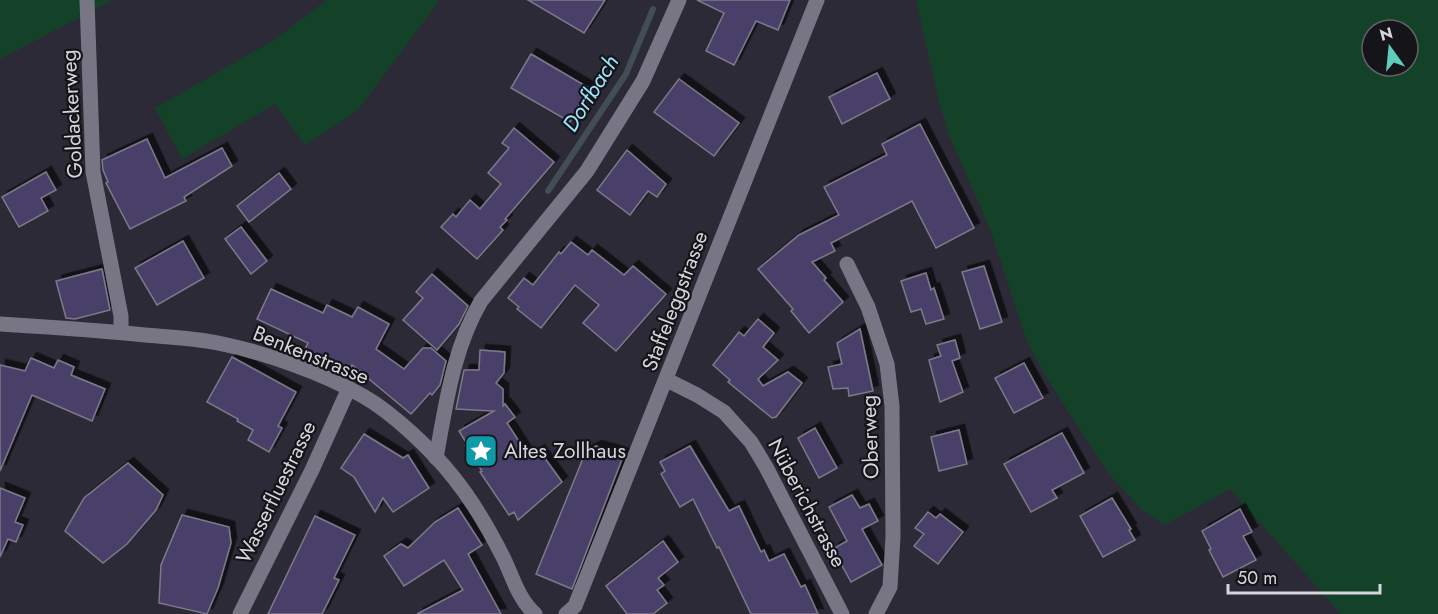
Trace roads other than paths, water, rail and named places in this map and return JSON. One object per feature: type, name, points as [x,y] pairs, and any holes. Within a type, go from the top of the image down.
[{"type":"street","name":"Goldackerweg","points":[[87,0],[93,172],[122,316],[121,332]]},
{"type":"street","points":[[436,458],[452,378],[469,323],[481,301],[587,171],[643,81],[679,0]]},
{"type":"street","name":"Staffeleggstrasse","points":[[566,614],[575,606],[668,380],[695,304],[817,0]]},
{"type":"street","name":"Oberweg","points":[[847,264],[868,307],[885,358],[892,406],[893,537],[890,587],[876,614]]},
{"type":"street","name":"Benkenstrasse","points":[[0,324],[121,332],[218,343],[276,359],[349,388],[382,409],[436,458],[453,477],[476,508],[523,599],[535,614]]},
{"type":"street","name":"Nüberichstrasse","points":[[668,380],[724,412],[751,442],[842,614]]},
{"type":"street","name":"Wasserfluestrasse","points":[[240,614],[312,470],[349,388]]},
{"type":"waterway","name":"Dorfbach","points":[[548,191],[626,74],[653,9]]},
{"type":"place","name":"Altes Zollhaus","points":[[481,451]]}]
